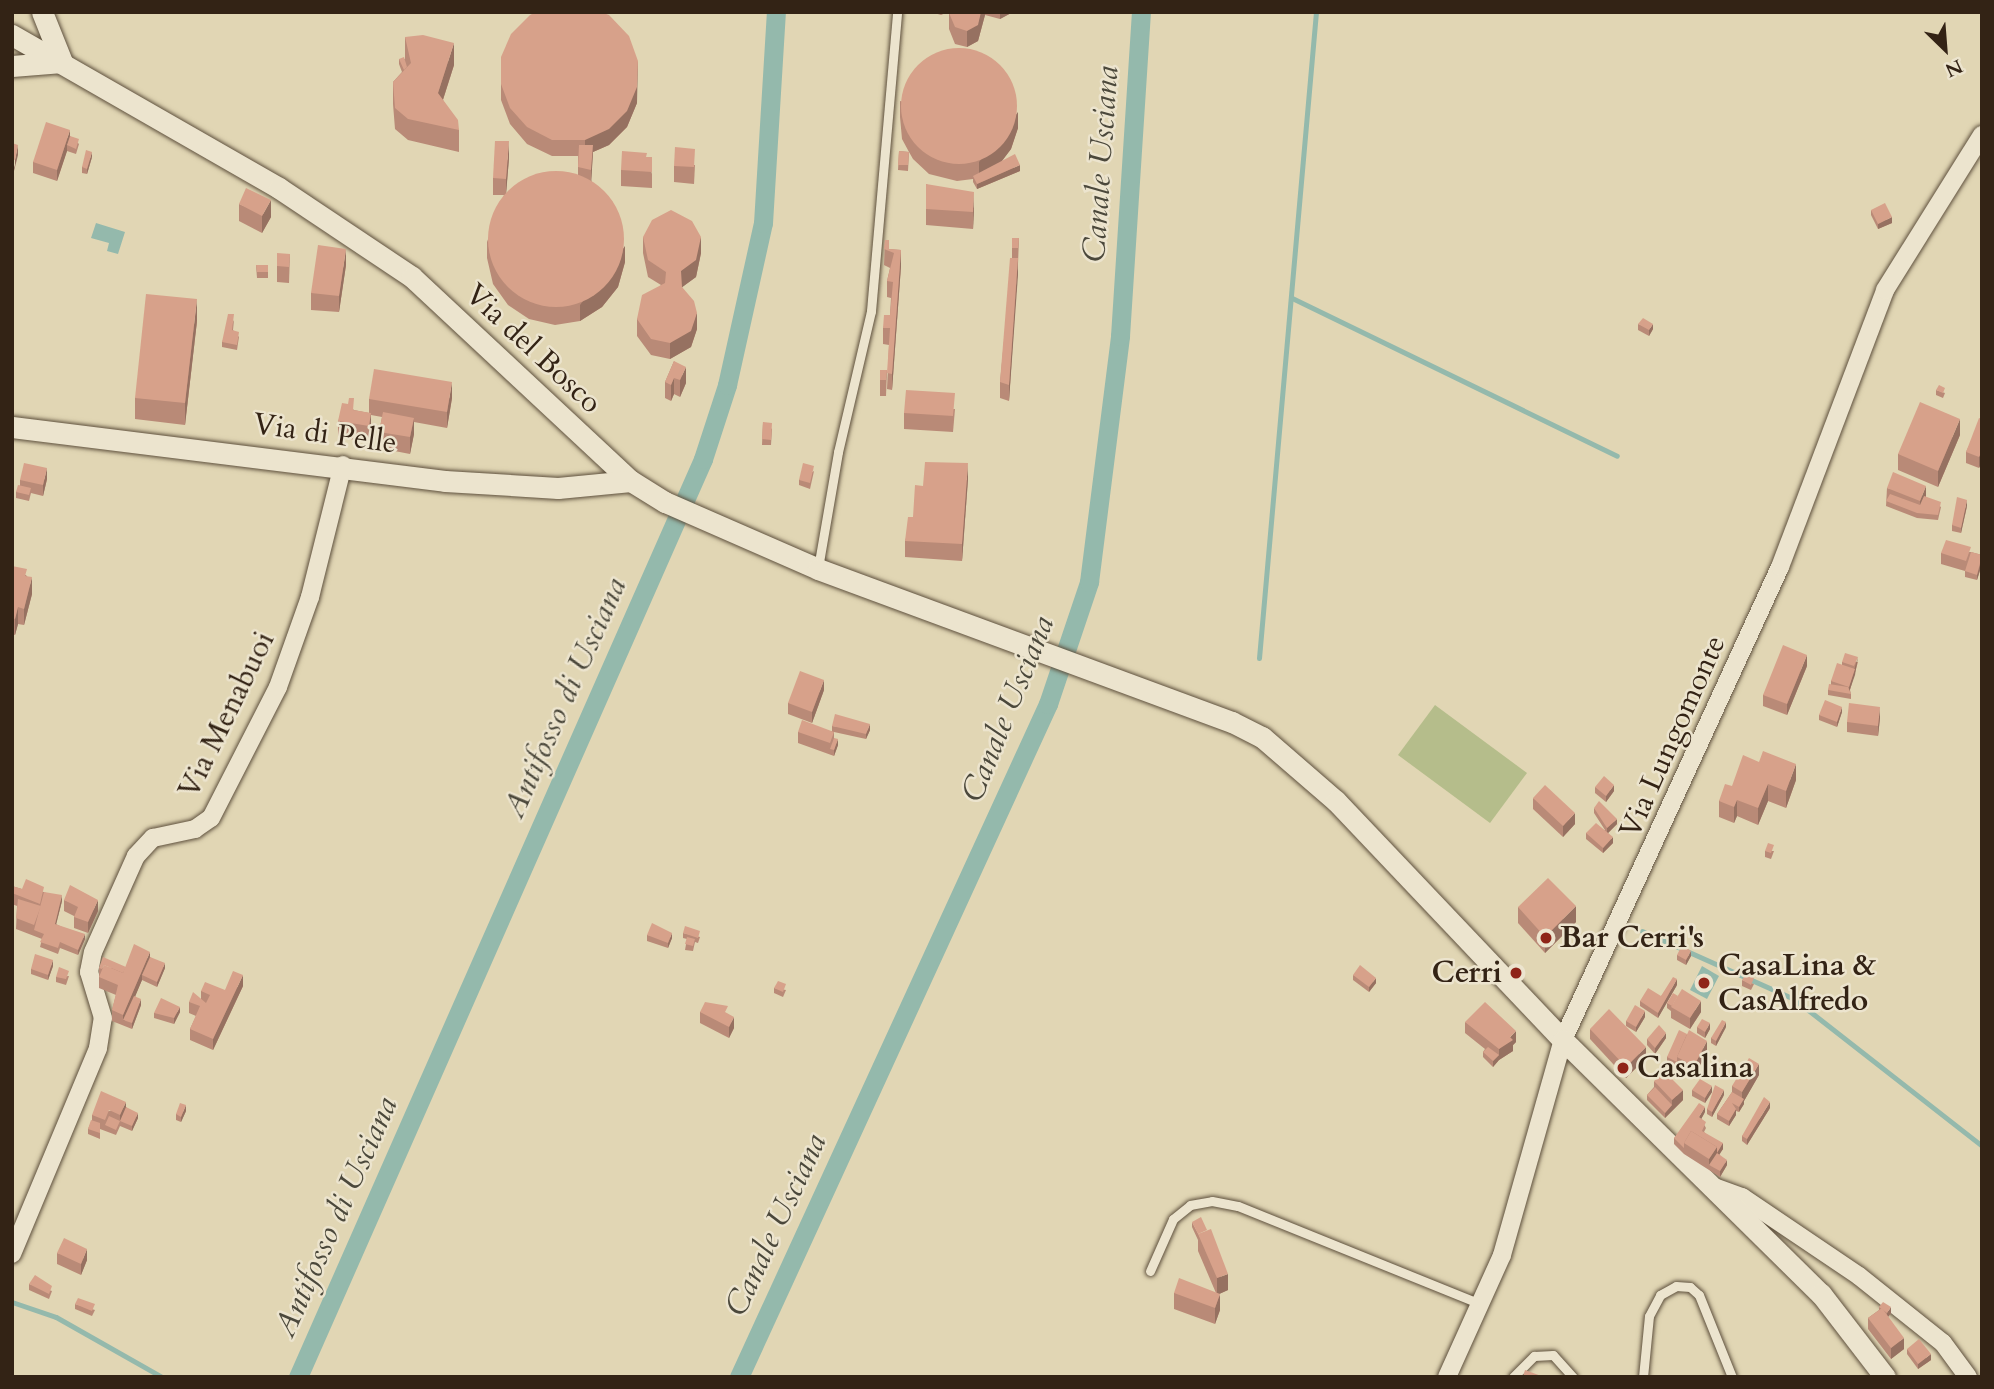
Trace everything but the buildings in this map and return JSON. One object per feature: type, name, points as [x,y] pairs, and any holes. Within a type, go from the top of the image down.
[{"type":"street","points":[[12,66],[62,62],[42,12]]},
{"type":"street","name":"Via del Bosco","points":[[12,35],[279,188],[412,278],[631,481],[665,502],[818,569],[985,633],[1232,722],[1301,766],[1563,1040],[1821,1294],[1885,1377]]},
{"type":"street","name":"Via Lungomonte","points":[[1447,1377],[1502,1255],[1563,1040],[1780,567],[1885,290],[1982,135]]},
{"type":"street","name":"Via di Pelle","points":[[12,426],[343,465],[445,481],[558,488],[631,481]]},
{"type":"street","name":"Via Menabuoi","points":[[12,1254],[99,1048],[103,1018],[89,972],[93,952],[136,856],[153,838],[195,829],[211,818],[278,687],[310,597],[343,465]]},
{"type":"street","points":[[1711,1186],[1742,1197],[1859,1276],[1943,1343],[1968,1377]]},
{"type":"lane","points":[[818,569],[838,452],[871,311],[897,12]]},
{"type":"lane","points":[[1150,1271],[1173,1219],[1190,1205],[1212,1201],[1237,1206],[1481,1304]]},
{"type":"lane","points":[[1643,1377],[1648,1316],[1660,1294],[1676,1286],[1690,1287],[1699,1295],[1732,1377]]},
{"type":"lane","points":[[1513,1377],[1534,1356],[1553,1355],[1573,1377]]},
{"type":"green space","points":[[1435,705],[1527,773],[1490,823],[1398,755]]},
{"type":"water","points":[[96,223],[125,232],[118,254],[107,251],[109,243],[91,238]]},
{"type":"water","name":"CasaLina & CasAlfredo","points":[[1702,966],[1719,976],[1707,999],[1690,990]]},
{"type":"waterway","name":"Antifosso di Usciana","points":[[298,1377],[703,459],[727,385],[763,223],[776,12]]},
{"type":"waterway","name":"Canale Usciana","points":[[739,1377],[1048,704],[1089,582],[1120,336],[1141,12]]},
{"type":"waterway","points":[[1259,658],[1316,12]]},
{"type":"waterway","points":[[1292,298],[1617,456]]},
{"type":"waterway","points":[[1642,931],[1794,999],[1982,1146]]},
{"type":"waterway","points":[[12,1302],[56,1317],[162,1377]]},
{"type":"place","name":"Bar Cerri's","points":[[1546,938]]},
{"type":"place","name":"Cerri","points":[[1516,973]]},
{"type":"place","name":"CasaLina & CasAlfredo","points":[[1704,983]]},
{"type":"place","name":"Casalina","points":[[1623,1068]]}]
